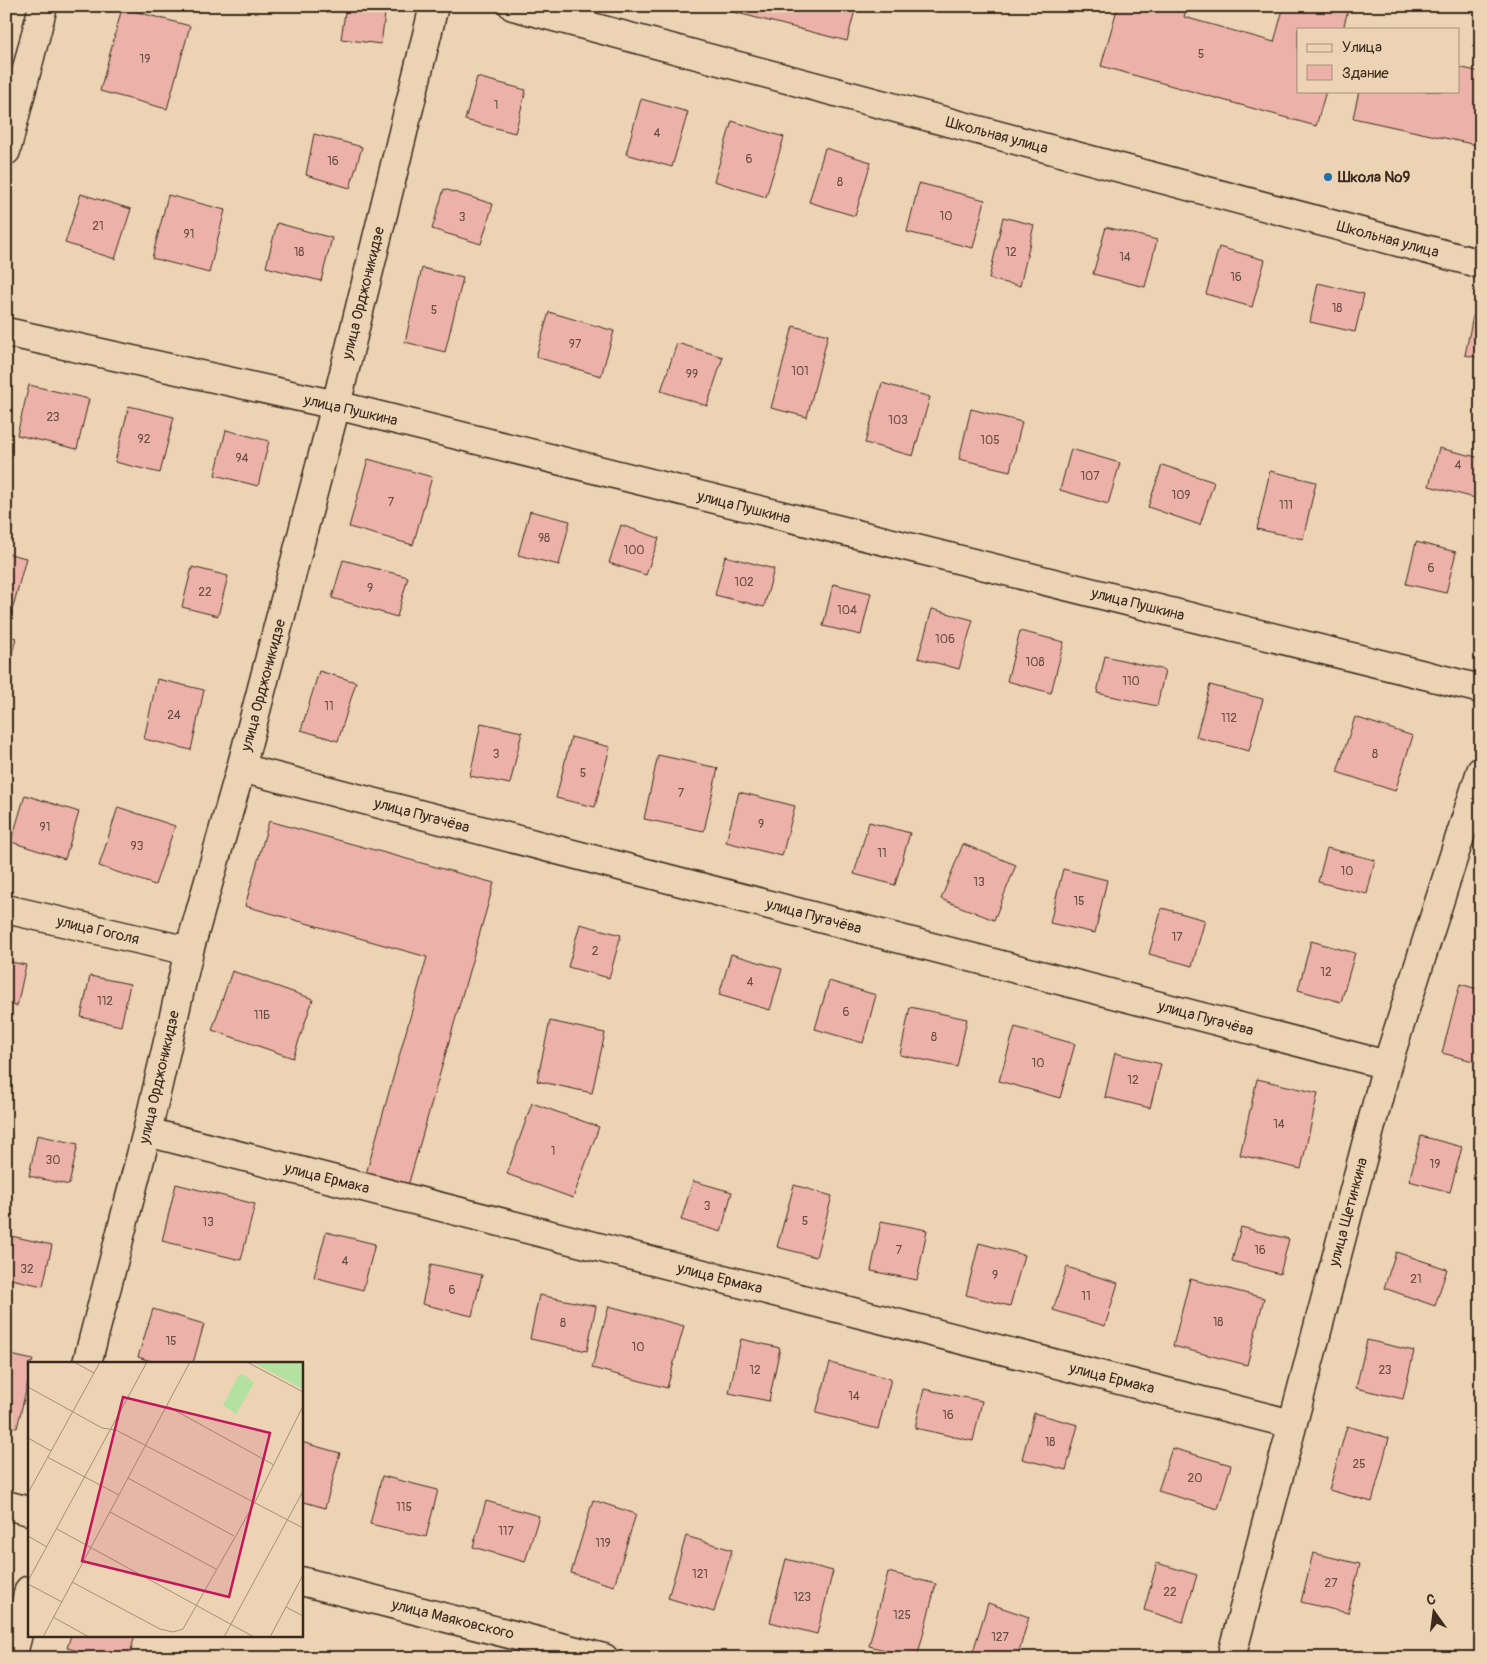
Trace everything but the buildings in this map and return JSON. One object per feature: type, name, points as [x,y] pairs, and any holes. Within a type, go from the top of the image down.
[{"type":"street","points":[[6,151],[43,6]]},
{"type":"street","name":"улица Орджоникидзе","points":[[87,1362],[147,1132],[189,951],[242,768],[336,405],[434,6]]},
{"type":"street","name":"Школьная улица","points":[[513,6],[1481,264]]},
{"type":"street","name":"улица Пушкина","points":[[6,332],[336,405],[1481,689]]},
{"type":"street","name":"улица Пугачёва","points":[[242,768],[1387,1065]]},
{"type":"street","name":"улица Щетинкина","points":[[1231,1658],[1387,1065],[1481,771]]},
{"type":"street","name":"улица Гоголя","points":[[6,909],[189,951]]},
{"type":"street","name":"улица Ермака","points":[[147,1132],[1292,1424]]},
{"type":"street","points":[[6,1505],[28,1511]]},
{"type":"street","name":"улица Маяковского","points":[[302,1581],[604,1658]]},
{"type":"street","points":[[12,1658],[28,1594]]},
{"type":"place","name":"Школа №9","points":[[1328,177]]}]
